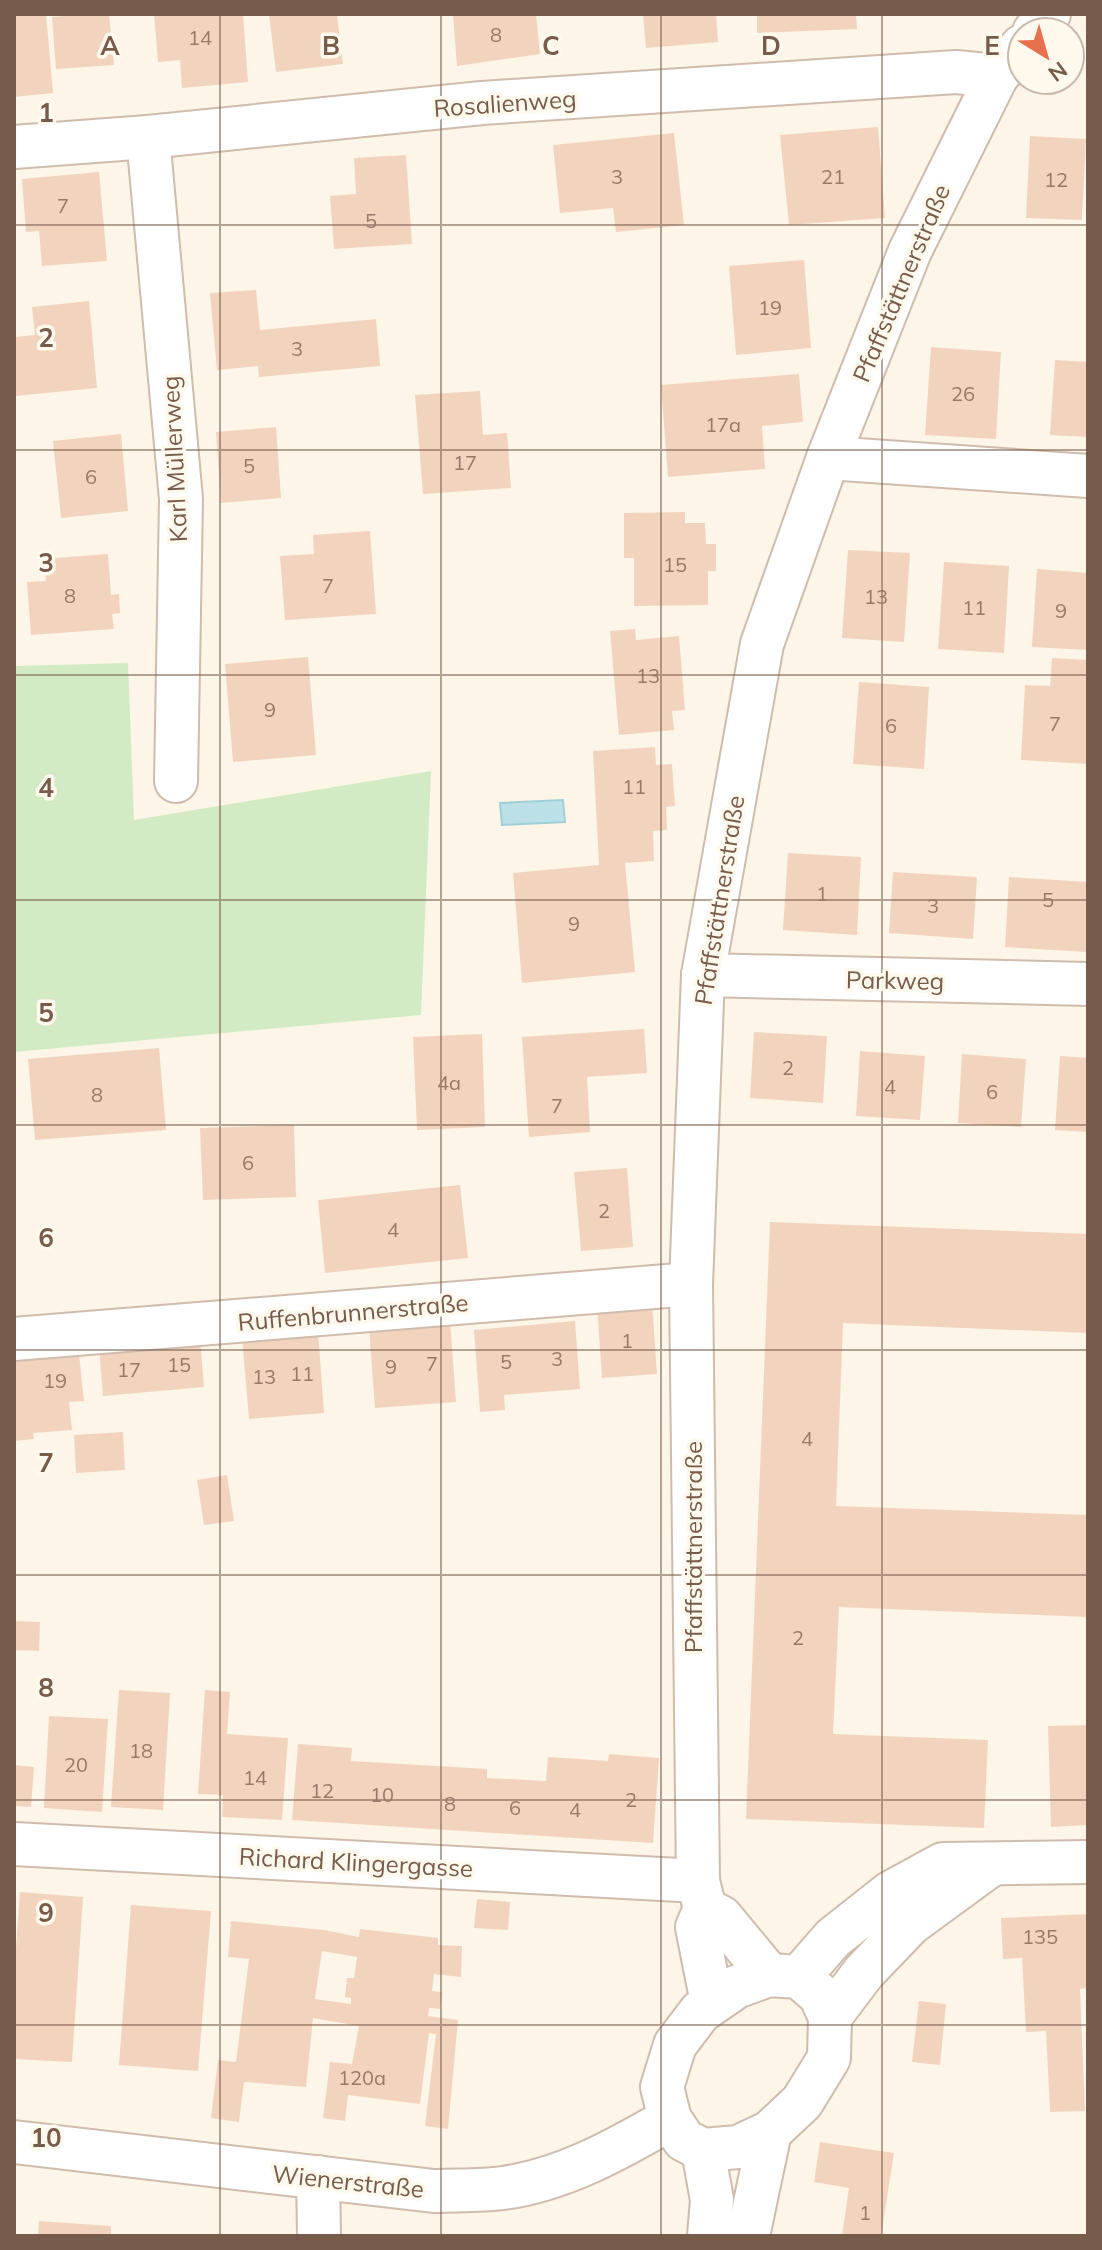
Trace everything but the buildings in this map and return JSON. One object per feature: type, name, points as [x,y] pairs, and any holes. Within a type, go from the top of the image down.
[{"type":"street","name":"Rosalienweg","points":[[14,147],[148,137],[482,103],[956,72],[1006,62]]},
{"type":"street","name":"Pfaffstättnerstraße","points":[[712,2003],[697,1927],[702,1895],[691,1284],[703,975],[762,644],[828,458],[910,251],[1006,67]]},
{"type":"street","name":"Karl Müllerweg","points":[[148,137],[181,499],[176,781]]},
{"type":"street","points":[[828,458],[1088,476]]},
{"type":"street","name":"Parkweg","points":[[703,975],[1088,984]]},
{"type":"street","name":"Ruffenbrunnerstraße","points":[[14,1339],[691,1284]]},
{"type":"street","name":"Richard Klingergasse","points":[[14,1844],[702,1895]]},
{"type":"street","points":[[702,1895],[784,1976],[820,1995],[830,2017],[829,2058],[802,2102],[770,2132],[738,2147],[703,2150],[684,2140],[670,2119],[662,2087],[675,2045],[700,2012],[712,2003],[736,1987],[784,1976],[890,1893],[943,1864],[1088,1862]]},
{"type":"street","points":[[830,2017],[864,1972],[910,1924],[993,1864]]},
{"type":"street","name":"Wienerstraße","points":[[14,2142],[434,2191],[503,2188],[566,2172],[621,2147],[670,2119]]},
{"type":"street","points":[[748,2236],[770,2132]]},
{"type":"street","points":[[703,2150],[712,2200],[709,2236]]},
{"type":"street","points":[[318,2177],[319,2236]]},
{"type":"green space","points":[[128,663],[134,820],[431,771],[421,1015],[14,1052],[14,666]]},
{"type":"water","points":[[563,800],[565,822],[502,825],[500,803]]}]
